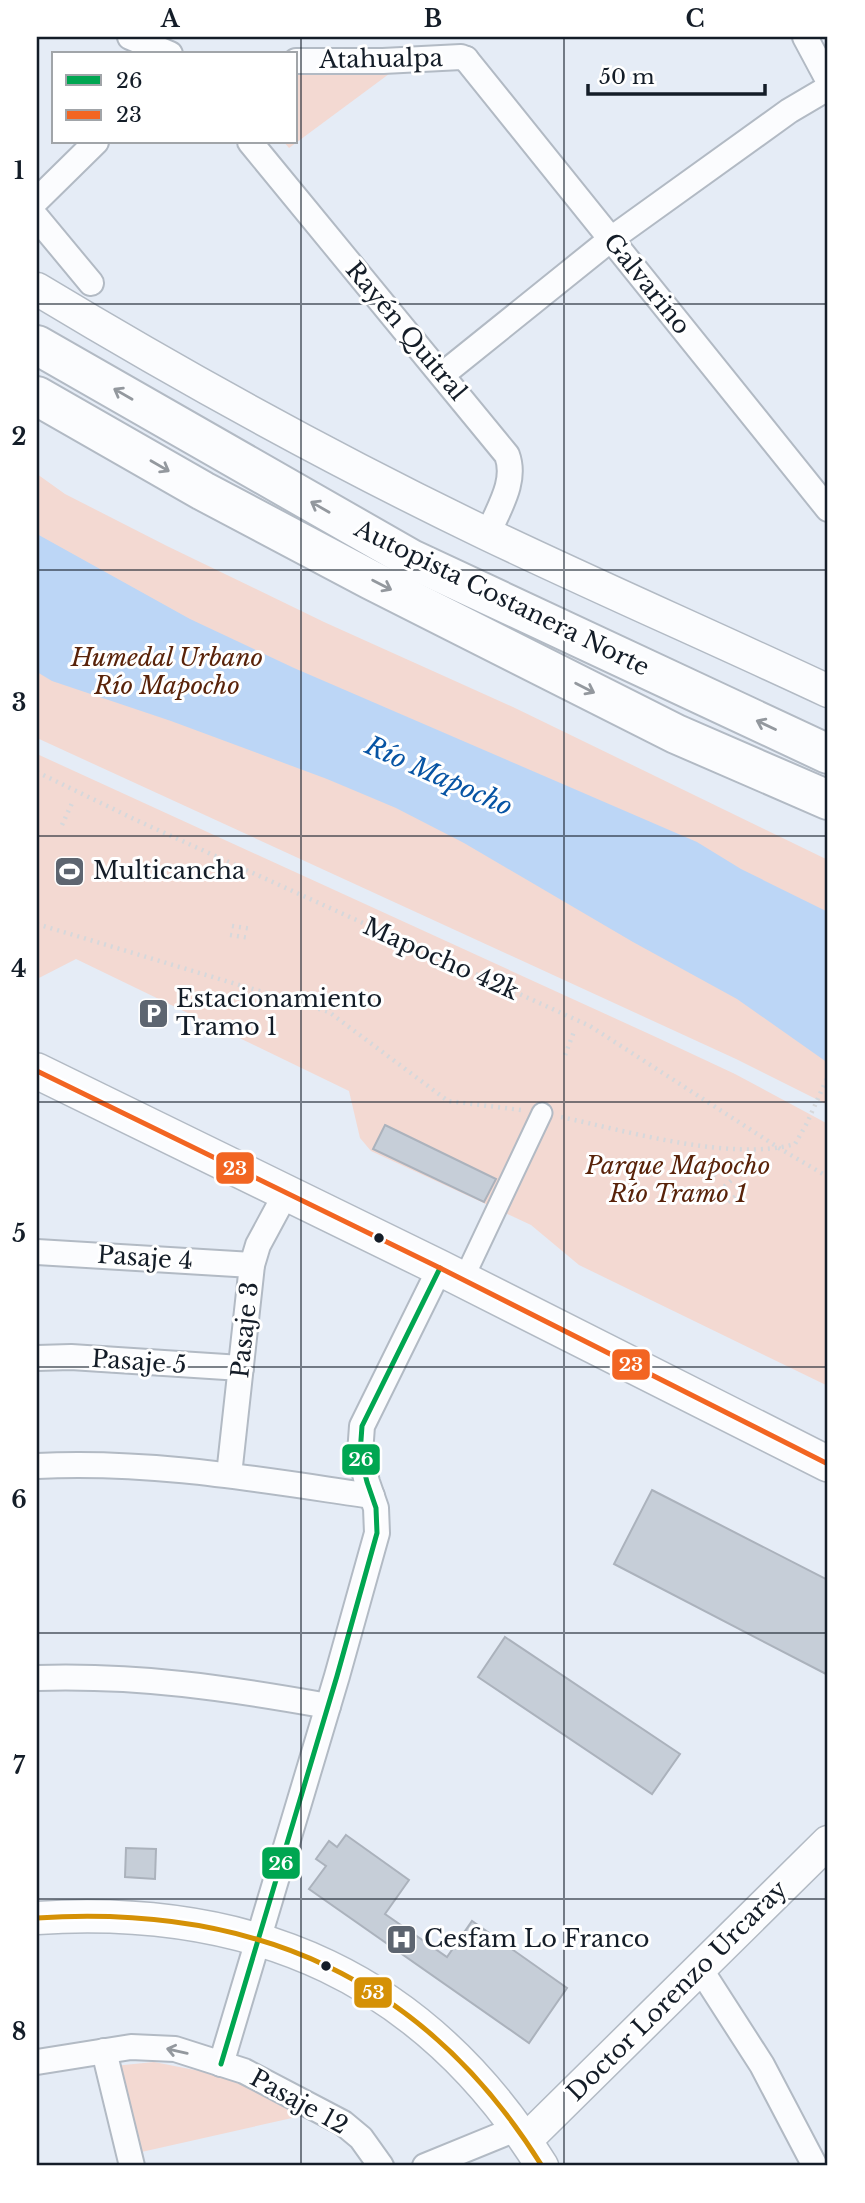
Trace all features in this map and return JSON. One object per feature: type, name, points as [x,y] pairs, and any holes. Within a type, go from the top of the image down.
[{"type":"highway","name":"Autopista Costanera Norte","points":[[37,345],[411,559],[828,754]]},
{"type":"highway","name":"Autopista Costanera Norte","points":[[37,396],[203,491],[371,580],[676,734],[828,800]]},
{"type":"main road","points":[[37,1071],[452,1274],[828,1464]]},
{"type":"street","points":[[130,37],[165,52]]},
{"type":"street","points":[[805,37],[828,80]]},
{"type":"street","name":"Atahualpa","points":[[298,61],[461,57],[466,48]]},
{"type":"street","name":"Galvarino","points":[[466,48],[611,239],[828,509]]},
{"type":"street","points":[[442,375],[611,239],[789,111],[828,88]]},
{"type":"street","points":[[37,200],[94,144]]},
{"type":"street","name":"Rayén Quitral","points":[[252,144],[501,446],[511,465],[510,480],[488,534]]},
{"type":"street","points":[[37,218],[92,283]]},
{"type":"street","points":[[37,289],[286,431],[488,534],[828,691]]},
{"type":"street","points":[[221,2064],[377,1533],[378,1520],[360,1454],[362,1426],[452,1274],[542,1113]]},
{"type":"street","name":"Pasaje 3","points":[[229,1475],[252,1265],[258,1245],[286,1193]]},
{"type":"street","name":"Pasaje 4","points":[[37,1252],[252,1265]]},
{"type":"street","name":"Pasaje 5","points":[[37,1358],[71,1357],[241,1368]]},
{"type":"street","points":[[37,1466],[137,1466],[229,1475],[372,1496]]},
{"type":"street","points":[[37,1678],[127,1678],[180,1682],[328,1706]]},
{"type":"street","name":"Doctor Lorenzo Urcaray","points":[[529,2145],[699,1967],[828,1842]]},
{"type":"street","points":[[37,1918],[137,1918],[214,1930],[295,1952],[340,1971],[373,1989],[403,2010],[471,2072],[529,2145],[425,2166]]},
{"type":"street","points":[[699,1967],[762,2065],[815,2166]]},
{"type":"street","name":"Pasaje 12","points":[[37,2062],[131,2047],[175,2049],[244,2071],[343,2123],[361,2138],[381,2166]]},
{"type":"street","points":[[104,2051],[132,2166]]},
{"type":"path","name":"Mapocho 42k","points":[[37,772],[149,826],[590,1026],[779,1149],[828,1177]]},
{"type":"path","points":[[62,825],[73,801]]},
{"type":"path","points":[[37,924],[328,1012],[448,1101],[542,1113],[708,1147],[779,1149],[795,1144],[828,1076]]},
{"type":"path","points":[[232,926],[252,929]]},
{"type":"path","points":[[230,935],[250,939]]},
{"type":"path","points":[[565,1055],[575,1029]]},
{"type":"path","points":[[708,1180],[724,1167]]},
{"type":"path","points":[[719,1191],[733,1179]]},
{"type":"path","points":[[728,1202],[743,1191]]},
{"type":"green space","points":[[298,68],[393,71],[298,141]]},
{"type":"green space","name":"Humedal Urbano Río Mapocho","points":[[37,474],[65,494],[167,546],[324,622],[515,708],[828,860],[828,1105],[736,1059],[37,738]]},
{"type":"green space","name":"Parque Mapocho Río Tramo 1","points":[[37,754],[735,1074],[828,1124],[828,1386],[579,1265],[531,1225],[371,1151],[360,1138],[349,1091],[76,959],[37,979]]},
{"type":"green space","points":[[154,2062],[205,2072],[255,2089],[301,2116],[137,2153],[114,2066]]},
{"type":"water","name":"Río Mapocho","points":[[37,534],[190,619],[294,668],[697,842],[741,869],[828,912],[828,1063],[737,999],[633,942],[464,843],[396,808],[327,779],[171,721],[52,681],[37,672]]},
{"type":"building","points":[[385,1125],[496,1179],[484,1202],[373,1149]]},
{"type":"building","points":[[652,1490],[828,1580],[828,1675],[614,1564]]},
{"type":"building","points":[[505,1637],[680,1754],[652,1794],[478,1677]]},
{"type":"building","name":"Cesfam Lo Franco","points":[[346,1835],[409,1880],[385,1914],[447,1957],[472,1921],[567,1988],[529,2043],[309,1889],[326,1866],[316,1859],[329,1841],[337,1847]]},
{"type":"building","points":[[126,1848],[156,1849],[155,1879],[125,1877]]},
{"type":"transit line","name":"23","points":[[37,1071],[440,1268],[828,1464]]},
{"type":"transit line","name":"26","points":[[221,2064],[377,1533],[376,1508],[360,1454],[362,1426],[440,1268]]},
{"type":"transit line","name":"53","points":[[37,1918],[116,1917],[191,1924],[262,1941],[327,1966],[388,2001],[444,2046],[496,2101],[542,2166]]},
{"type":"place","name":"Multicancha","points":[[70,871]]},
{"type":"place","name":"Estacionamiento Tramo 1","points":[[153,1013]]},
{"type":"place","name":"Cesfam Lo Franco","points":[[401,1939]]}]
